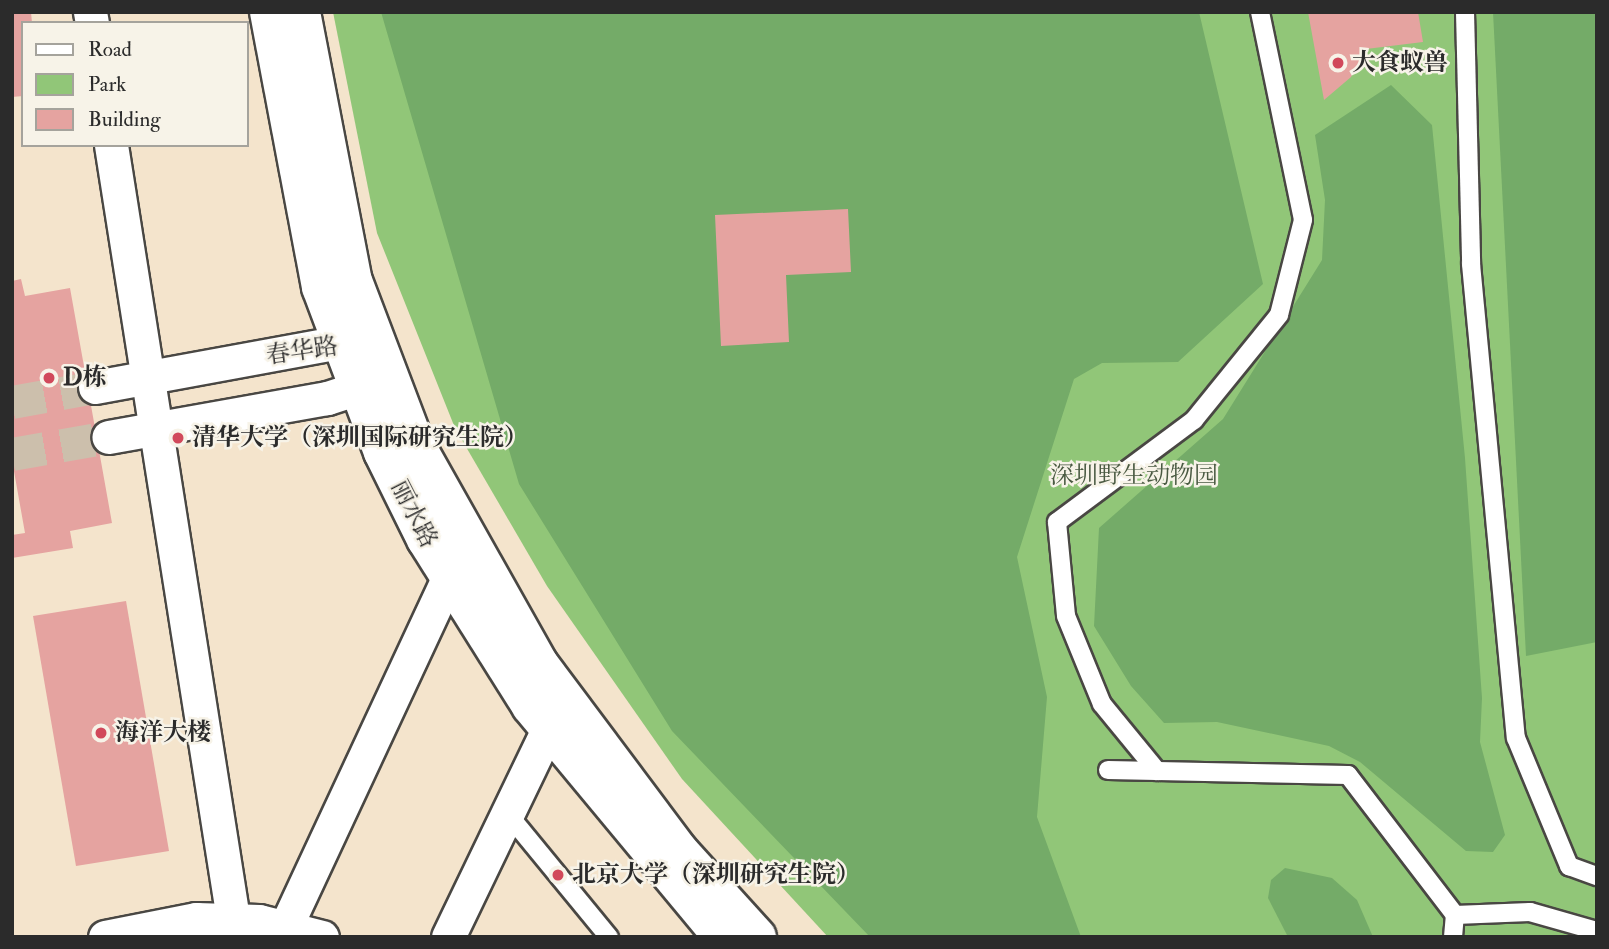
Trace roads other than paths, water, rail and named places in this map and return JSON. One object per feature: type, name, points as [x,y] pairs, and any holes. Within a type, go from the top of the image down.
[{"type":"main road","name":"丽水路","points":[[269,12],[321,287],[383,452],[449,577],[548,729],[723,937]]},
{"type":"main road","name":"丽水路","points":[[301,12],[354,281],[415,444],[539,664],[679,851],[757,937]]},
{"type":"street","points":[[111,147],[233,919]]},
{"type":"street","name":"春华路","points":[[95,387],[341,342],[382,355],[358,388],[108,437]]},
{"type":"street","points":[[286,926],[449,577]]},
{"type":"street","points":[[448,937],[548,729]]},
{"type":"street","points":[[105,937],[156,923],[233,919],[286,926],[322,937]]},
{"type":"lane","points":[[1157,771],[1102,704],[1066,616],[1058,522],[1194,420],[1279,315],[1303,220],[1261,12]]},
{"type":"lane","points":[[1465,12],[1471,264],[1516,738],[1569,866],[1597,876]]},
{"type":"lane","points":[[1108,770],[1349,775],[1455,915],[1453,937]]},
{"type":"lane","points":[[507,813],[609,937]]},
{"type":"lane","points":[[1455,915],[1530,912],[1597,931]]},
{"type":"tunnel","points":[[12,402],[95,387]]},
{"type":"tunnel","points":[[12,454],[108,437]]},
{"type":"place","name":"大食蚁兽","points":[[1338,63]]},
{"type":"place","name":"D栋","points":[[49,378]]},
{"type":"place","name":"清华大学（深圳国际研究生院）","points":[[178,438]]},
{"type":"place","name":"海洋大楼","points":[[101,733]]},
{"type":"place","name":"北京大学（深圳研究生院）","points":[[558,875]]},
{"type":"park label","name":"深圳野生动物园","points":[[1134,476]]}]
